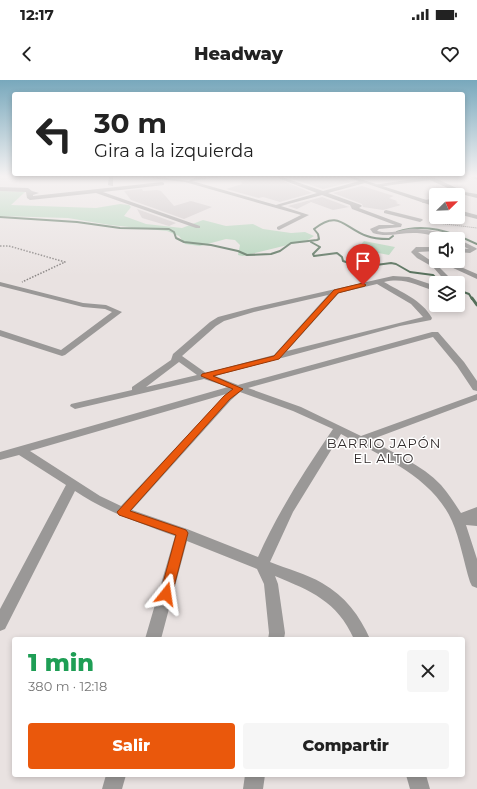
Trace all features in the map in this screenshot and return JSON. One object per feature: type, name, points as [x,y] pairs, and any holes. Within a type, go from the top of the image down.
[{"type":"street","points":[[150,210],[198,227]]},
{"type":"street","points":[[279,228],[306,215],[291,210]]},
{"type":"street","points":[[361,210],[399,224],[396,226],[373,229],[374,232],[378,234],[389,235],[417,231],[429,234]]},
{"type":"street","points":[[376,210],[420,220]]},
{"type":"street","points":[[465,214],[477,217]]},
{"type":"street","points":[[465,244],[474,249],[470,251],[465,251]]},
{"type":"street","points":[[414,250],[420,248],[429,249]]},
{"type":"street","points":[[414,250],[429,256]]},
{"type":"street","points":[[414,250],[416,255],[435,266],[444,276]]},
{"type":"street","points":[[457,268],[477,277]]},
{"type":"street","points":[[131,392],[170,366],[175,361],[176,356],[213,324],[221,319],[252,310],[393,278],[409,279],[429,286]]},
{"type":"street","points":[[75,406],[205,376],[399,324],[428,318],[418,306],[377,281]]},
{"type":"street","points":[[0,284],[82,305],[106,307],[118,312],[62,353],[0,333]]},
{"type":"street","points":[[276,358],[336,291]]},
{"type":"street","points":[[0,456],[435,334],[461,364],[477,388]]},
{"type":"street","points":[[176,356],[205,376],[297,409],[339,428],[423,477],[436,488],[458,520],[477,582]]},
{"type":"street","points":[[123,512],[227,398],[238,389]]},
{"type":"street","points":[[360,440],[477,397]]},
{"type":"street","points":[[276,637],[271,584],[262,564],[270,544],[307,476],[339,428]]},
{"type":"street","points":[[20,450],[96,499],[123,512],[182,533],[317,587],[340,605],[352,620],[361,637]]},
{"type":"street","points":[[0,624],[73,484]]},
{"type":"street","points":[[458,520],[477,512]]},
{"type":"street","points":[[458,520],[477,521]]},
{"type":"street","points":[[154,637],[182,533]]},
{"type":"street","points":[[112,789],[115,777]]},
{"type":"street","points":[[252,789],[255,777]]},
{"type":"street","points":[[417,777],[420,789]]},
{"type":"path","points":[[420,220],[477,228]]},
{"type":"path","points":[[0,246],[9,246],[65,262],[11,287]]},
{"type":"green space","points":[[0,210],[129,210],[124,216],[146,224],[182,228],[203,220],[226,226],[253,224],[263,229],[291,233],[305,232],[314,236],[308,240],[243,256],[238,255],[240,245],[235,240],[226,239],[200,246],[185,244],[179,236],[167,231],[110,225],[68,218],[0,216]]},
{"type":"green space","points":[[364,241],[395,247],[389,255],[357,249]]},
{"type":"building","points":[[138,210],[176,223],[169,226],[142,218]]},
{"type":"building","points":[[159,210],[205,210],[184,219]]},
{"type":"waterway","points":[[0,217],[77,222],[120,228],[169,229],[174,232],[176,238],[184,242],[211,245],[238,251],[247,255],[271,254],[280,251],[291,243],[317,240],[319,239],[318,234],[314,229],[323,223],[336,220],[359,233],[372,238],[389,239],[393,236]]},
{"type":"waterway","points":[[397,232],[407,229],[428,228],[448,232],[477,244]]},
{"type":"waterway","points":[[311,242],[320,247],[313,254],[314,256],[337,253],[342,257],[343,261],[361,267],[391,263],[396,264],[410,272],[434,276]]},
{"type":"waterway","points":[[465,293],[469,294],[472,299]]},
{"type":"waterway","points":[[472,298],[477,305]]},
{"type":"district","name":"BARRIO JAPÓN EL ALTO","points":[[384,450]]},
{"type":"route","points":[[166,594],[182,533],[123,512],[227,398],[238,389],[205,376],[276,358],[336,291],[363,285]]}]
